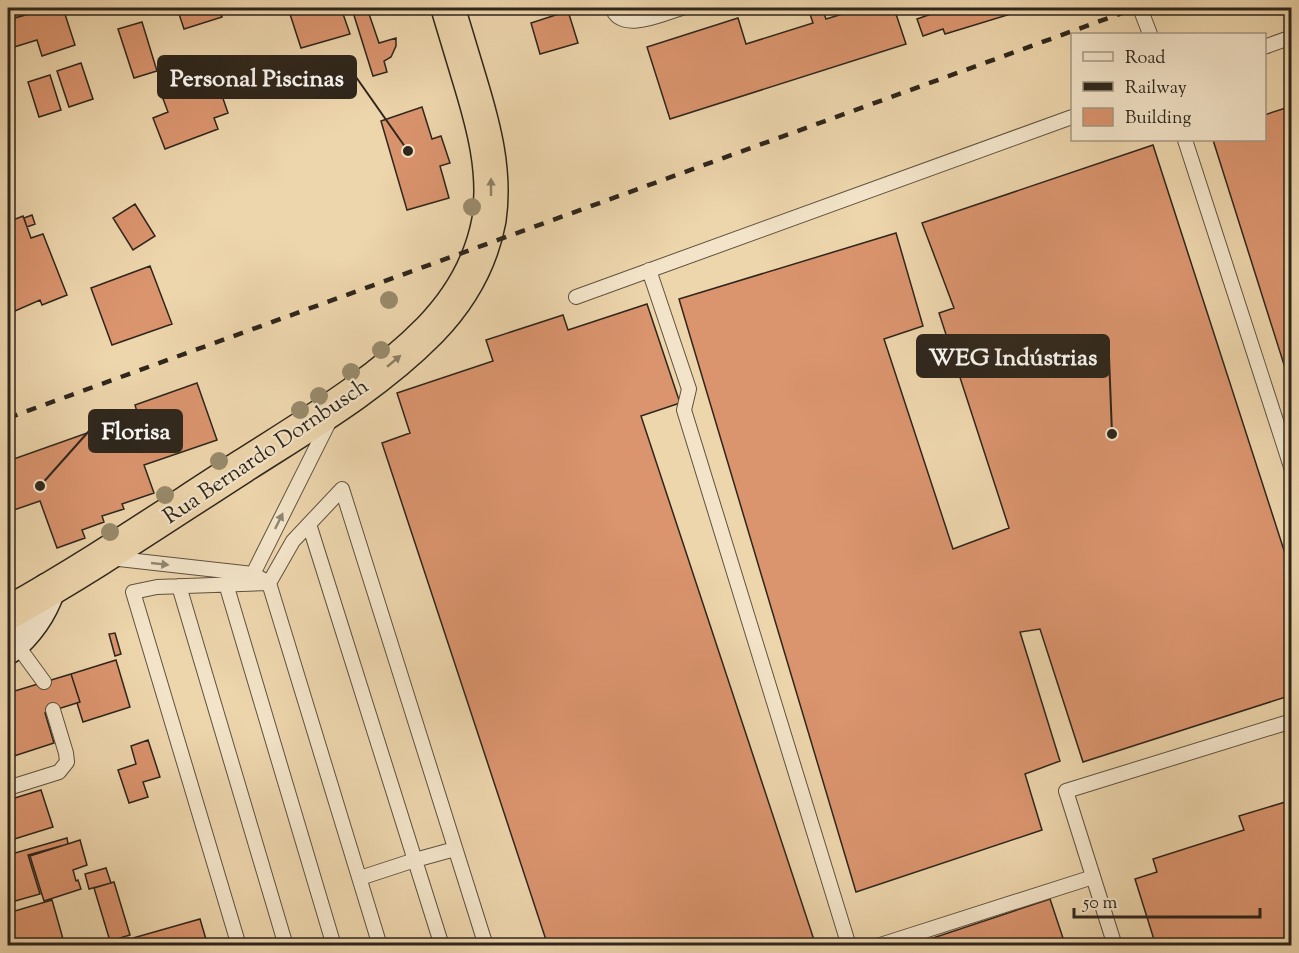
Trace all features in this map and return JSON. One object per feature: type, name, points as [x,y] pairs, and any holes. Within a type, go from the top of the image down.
[{"type":"highway","name":"Rua Bernardo Dornbusch","points":[[10,633],[48,590],[102,558],[337,405],[430,330],[463,289],[475,267],[483,245],[489,219],[492,187],[489,152],[448,8]]},
{"type":"highway","points":[[8,581],[14,585],[48,590]]},
{"type":"lane","points":[[612,8],[614,13],[625,20],[639,21],[682,8]]},
{"type":"lane","points":[[1140,8],[1150,33]]},
{"type":"lane","points":[[1266,46],[1292,38]]},
{"type":"lane","points":[[576,297],[1071,117]]},
{"type":"lane","points":[[1185,141],[1292,470]]},
{"type":"lane","points":[[649,270],[689,389],[684,410],[849,945]]},
{"type":"lane","points":[[253,574],[337,405]]},
{"type":"lane","points":[[269,583],[293,541],[342,489],[486,945]]},
{"type":"lane","points":[[309,524],[442,945]]},
{"type":"lane","points":[[102,558],[253,574],[269,583],[380,945]]},
{"type":"lane","points":[[239,945],[133,592],[157,587],[269,583]]},
{"type":"lane","points":[[226,584],[334,945]]},
{"type":"lane","points":[[179,586],[286,945]]},
{"type":"lane","points":[[10,633],[44,682]]},
{"type":"lane","points":[[8,788],[59,772],[67,762],[53,710]]},
{"type":"lane","points":[[1116,945],[1066,790],[1292,721]]},
{"type":"lane","points":[[360,878],[455,849]]},
{"type":"lane","points":[[877,945],[1094,877]]},
{"type":"building","points":[[8,8],[25,8],[27,14],[8,20]]},
{"type":"building","points":[[50,8],[63,8],[75,45],[42,56],[37,40],[11,48],[8,20]]},
{"type":"building","points":[[177,8],[219,8],[222,17],[184,29]]},
{"type":"building","points":[[288,8],[341,8],[350,34],[301,48]]},
{"type":"building","points":[[348,8],[378,8],[368,11],[379,43],[396,38],[396,46],[391,57],[384,61],[387,72],[373,76],[352,9],[348,10]]},
{"type":"building","points":[[808,8],[822,8],[826,19],[862,8],[894,8],[906,44],[670,119],[647,47],[738,18],[746,44],[813,23]]},
{"type":"building","points":[[936,8],[1030,8],[945,34],[943,29],[923,36],[917,19],[937,12]]},
{"type":"building","points":[[568,11],[578,43],[540,54],[531,23]]},
{"type":"building","points":[[142,22],[157,71],[134,78],[118,29]]},
{"type":"building","points":[[81,63],[93,99],[69,107],[57,71]]},
{"type":"building","points":[[50,75],[61,110],[39,117],[28,82]]},
{"type":"building","points":[[217,81],[228,113],[214,118],[218,129],[165,149],[153,118],[168,112],[162,96],[184,88],[186,92]]},
{"type":"building","points":[[1292,106],[1292,390],[1213,141],[1266,141],[1266,114]]},
{"type":"building","points":[[422,107],[432,139],[441,136],[450,163],[440,166],[449,198],[407,210],[381,121]]},
{"type":"building","points":[[1153,145],[1292,575],[1292,695],[1083,762],[1040,629],[1020,632],[1060,761],[1025,774],[1042,830],[856,892],[679,299],[896,233],[923,326],[884,339],[953,549],[1009,528],[939,313],[954,308],[922,223]]},
{"type":"building","points":[[135,204],[155,236],[133,250],[113,218]]},
{"type":"building","points":[[32,215],[35,224],[27,227],[24,218]]},
{"type":"building","points":[[23,216],[31,238],[43,234],[67,295],[42,305],[40,300],[15,311],[8,292],[8,222]]},
{"type":"building","points":[[150,266],[172,324],[112,345],[91,288]]},
{"type":"building","points":[[647,304],[680,403],[641,416],[816,946],[548,946],[382,443],[410,433],[397,393],[493,361],[486,340],[563,315],[568,330]]},
{"type":"building","points":[[197,383],[217,440],[144,465],[154,493],[122,504],[124,509],[102,516],[104,522],[82,530],[85,538],[57,548],[40,501],[11,511],[8,500],[8,461],[138,415],[135,405]]},
{"type":"building","points":[[115,633],[121,654],[115,656],[109,634]]},
{"type":"building","points":[[116,660],[130,707],[83,722],[77,703],[80,702],[71,674]]},
{"type":"building","points":[[71,674],[80,702],[45,713],[54,743],[8,758],[8,693]]},
{"type":"building","points":[[148,740],[160,777],[143,782],[148,797],[129,803],[118,770],[136,764],[131,746]]},
{"type":"building","points":[[41,790],[53,827],[8,841],[8,800]]},
{"type":"building","points":[[1292,800],[1292,905],[1289,906],[1292,914],[1292,946],[1156,946],[1135,879],[1157,872],[1153,859],[1244,830],[1239,816]]},
{"type":"building","points":[[67,838],[68,844],[28,855],[40,894],[8,903],[8,855]]},
{"type":"building","points":[[80,840],[87,865],[73,870],[81,889],[44,901],[30,856]]},
{"type":"building","points":[[106,868],[111,883],[89,889],[85,874]]},
{"type":"building","points":[[114,882],[130,935],[110,941],[94,888]]},
{"type":"building","points":[[1050,899],[1064,941],[1051,946],[909,946]]},
{"type":"building","points":[[52,900],[65,946],[8,946],[8,913]]},
{"type":"building","points":[[200,919],[208,946],[135,946],[133,938]]},
{"type":"building","points":[[129,938],[131,946],[115,946],[114,942]]},
{"type":"railway","points":[[8,418],[1136,8]]},
{"type":"place","name":"Personal Piscinas","points":[[408,151]]},
{"type":"place","name":"WEG Indústrias","points":[[1112,434]]},
{"type":"place","name":"Florisa","points":[[40,486]]}]
